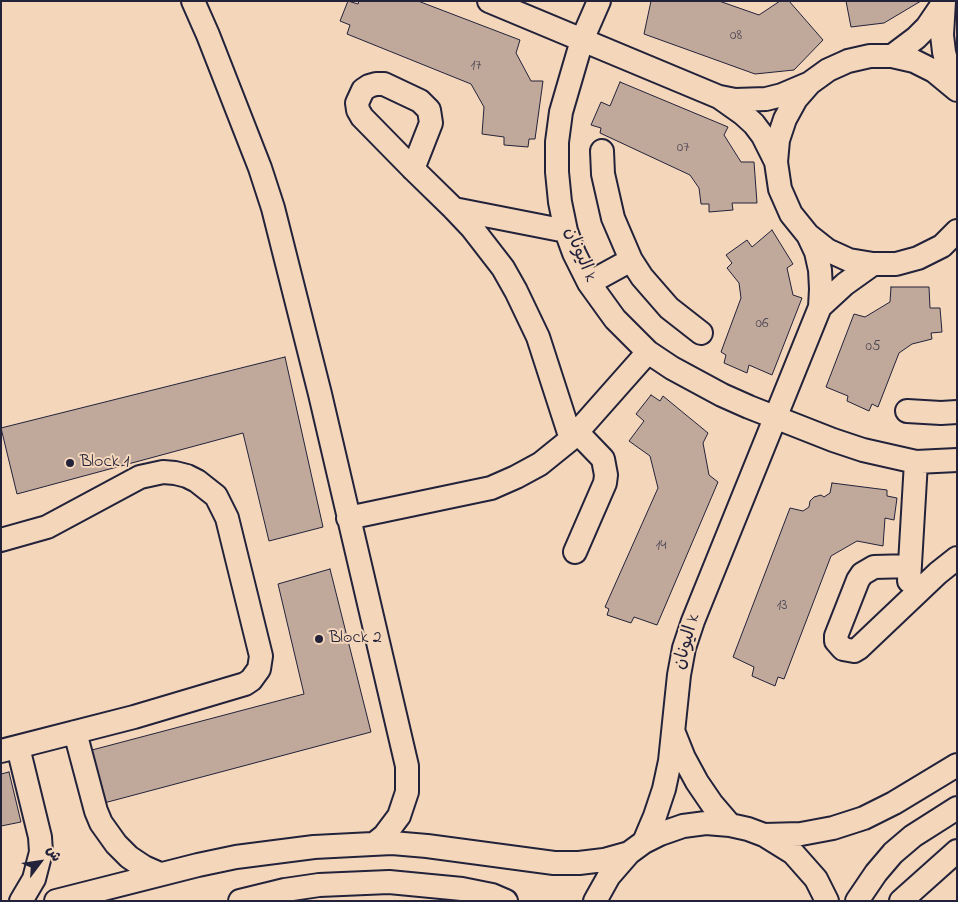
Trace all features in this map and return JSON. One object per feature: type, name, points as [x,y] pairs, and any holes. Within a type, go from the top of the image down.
[{"type":"street","points":[[192,1],[208,35],[274,208],[320,394],[407,766],[407,792],[399,816],[388,831],[374,844]]},
{"type":"street","points":[[489,1],[719,97],[735,100],[782,95],[810,83],[828,70],[848,60],[870,56],[892,56],[921,65],[934,71],[955,87]]},
{"type":"street","name":"اليونان k","points":[[599,1],[582,40],[561,112],[557,142],[557,172],[566,231],[574,253],[589,283],[614,319],[648,352],[697,382],[722,395],[775,417],[864,450],[916,462],[957,460]]},
{"type":"street","points":[[892,56],[916,38],[932,20],[944,1]]},
{"type":"street","points":[[944,1],[942,18],[944,52],[955,87]]},
{"type":"street","points":[[810,83],[796,99],[785,119],[778,140],[776,162],[780,189],[792,214],[808,235],[828,250],[849,260],[872,264],[896,264],[918,258],[942,246],[957,231]]},
{"type":"street","points":[[719,97],[754,124],[776,162]]},
{"type":"street","points":[[602,151],[607,196],[621,239],[631,260],[642,277],[669,308],[701,333]]},
{"type":"street","points":[[413,169],[454,209],[503,268],[524,306],[538,337],[574,436],[603,459],[606,475],[575,552]]},
{"type":"street","points":[[454,209],[566,231]]},
{"type":"street","name":"اليونان k","points":[[636,848],[655,816],[664,789],[674,732],[678,675],[690,630],[820,307],[822,289],[820,270],[816,252],[808,235]]},
{"type":"street","points":[[589,283],[631,260]]},
{"type":"street","name":"اليونان k","points":[[820,307],[845,284],[872,264]]},
{"type":"street","points":[[348,518],[492,488],[540,464],[574,436],[648,352]]},
{"type":"street","points":[[907,411],[957,412]]},
{"type":"street","points":[[907,601],[916,462]]},
{"type":"street","points":[[1,540],[14,538],[47,527],[140,477],[163,472],[175,473],[197,481],[216,496],[227,518],[261,656],[261,663],[256,676],[245,684],[134,717],[10,749],[40,837],[41,852],[34,879],[21,901]]},
{"type":"street","points":[[910,566],[874,567],[862,574],[836,636],[839,646],[848,651],[858,648],[907,601],[957,558]]},
{"type":"street","points":[[75,732],[96,811],[101,823],[116,844],[129,857],[144,867],[160,874]]},
{"type":"street","name":"اليونان k","points":[[674,732],[684,758],[697,782],[730,825]]},
{"type":"street","points":[[764,835],[801,834],[833,828],[864,818],[894,803],[957,765]]},
{"type":"street","points":[[857,901],[876,873],[893,853],[913,836],[957,808]]},
{"type":"street","points":[[56,901],[198,865],[275,851],[314,847],[392,843],[554,863],[579,863],[604,860],[636,848],[660,834],[683,826],[706,823],[730,825],[764,835],[793,853],[816,878],[826,901]]},
{"type":"street","points":[[595,901],[609,876],[636,848]]},
{"type":"street","points":[[901,901],[957,851]]},
{"type":"street","points":[[240,901],[285,890],[319,885],[389,882],[462,889],[492,895],[506,901]]},
{"type":"building","points":[[348,1],[358,4],[359,1],[418,1],[520,40],[516,53],[531,81],[543,81],[535,139],[529,139],[528,147],[504,145],[504,137],[482,134],[484,107],[471,84],[347,34],[350,25],[340,21]]},
{"type":"building","points":[[651,1],[719,1],[759,15],[780,1],[789,1],[823,40],[794,70],[755,74],[644,34]]},
{"type":"building","points":[[846,1],[921,1],[884,23],[851,27]]},
{"type":"building","points":[[620,82],[728,127],[724,135],[741,162],[754,162],[757,203],[732,203],[733,210],[709,212],[709,204],[701,204],[699,188],[690,175],[600,133],[601,128],[591,125],[601,102],[610,106]]},
{"type":"building","points":[[772,230],[793,264],[787,268],[793,295],[802,298],[772,375],[749,365],[747,373],[724,363],[726,355],[721,352],[741,298],[739,283],[727,268],[732,263],[726,255],[747,240],[752,247]]},
{"type":"building","points":[[891,287],[929,287],[930,308],[940,308],[942,332],[931,333],[932,339],[912,344],[899,353],[878,407],[872,404],[869,411],[847,401],[848,396],[826,387],[854,314],[865,317],[890,302]]},
{"type":"building","name":"Block 1","points":[[285,357],[323,527],[269,541],[243,433],[17,494],[1,428]]},
{"type":"building","points":[[651,395],[660,401],[663,396],[708,433],[703,443],[709,475],[718,482],[657,625],[634,617],[631,623],[607,615],[609,609],[605,607],[658,488],[650,456],[629,441],[644,421],[636,414]]},
{"type":"building","points":[[832,483],[887,490],[887,496],[897,498],[894,520],[885,518],[883,546],[857,541],[831,556],[784,679],[778,677],[775,686],[752,676],[754,667],[733,657],[790,508],[803,511],[809,507],[810,501],[814,497],[821,495],[824,497],[830,493]]},
{"type":"building","name":"Block 2","points":[[330,569],[371,732],[104,803],[92,750],[304,694],[278,584]]},
{"type":"building","points":[[9,772],[21,822],[1,826],[1,774]]},
{"type":"place","name":"Block 1","points":[[70,463]]},
{"type":"place","name":"Block 2","points":[[319,639]]}]
